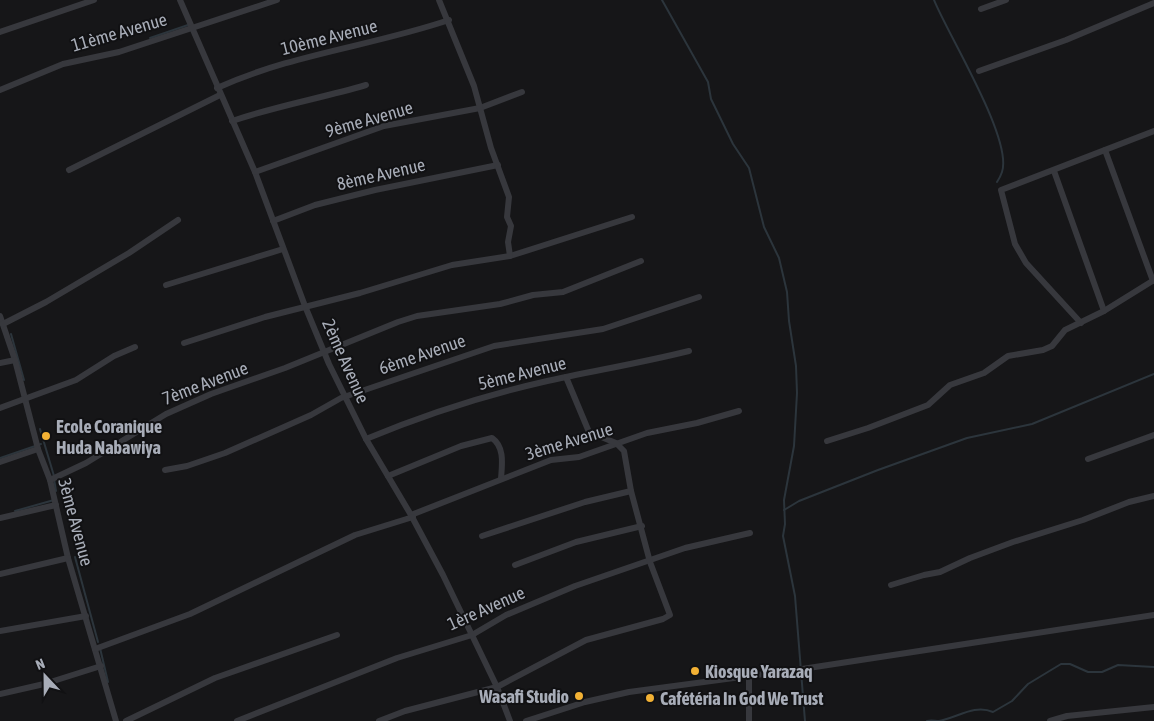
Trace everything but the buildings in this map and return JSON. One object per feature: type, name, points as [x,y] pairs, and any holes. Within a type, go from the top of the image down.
[{"type":"street","points":[[0,32],[94,0]]},
{"type":"street","name":"2ème Avenue","points":[[180,0],[218,91],[255,172],[305,306],[344,397],[366,439],[412,516],[497,686],[510,721]]},
{"type":"street","name":"11ème Avenue","points":[[0,90],[63,64],[119,52],[277,0]]},
{"type":"street","points":[[440,0],[474,86],[509,197],[507,217],[511,226],[508,242],[510,256]]},
{"type":"street","points":[[981,9],[1006,0]]},
{"type":"street","points":[[979,71],[1066,40],[1154,3]]},
{"type":"street","name":"10ème Avenue","points":[[70,170],[218,91],[294,59],[369,43],[449,20]]},
{"type":"street","points":[[232,121],[261,111],[324,98],[366,85]]},
{"type":"street","name":"9ème Avenue","points":[[255,172],[391,124],[480,108],[522,92]]},
{"type":"street","points":[[1081,323],[1026,263],[1012,237],[1000,190],[1054,171],[1154,131]]},
{"type":"street","points":[[827,441],[868,428],[928,405],[950,385],[984,373],[1008,356],[1043,350],[1052,346],[1065,330],[1104,311],[1153,280],[1105,150]]},
{"type":"street","name":"8ème Avenue","points":[[273,220],[315,205],[375,190],[498,166]]},
{"type":"street","points":[[1054,171],[1104,311]]},
{"type":"street","points":[[184,344],[305,306],[360,292],[452,264],[510,256],[632,216]]},
{"type":"street","points":[[3,324],[53,298],[129,253],[178,220]]},
{"type":"street","points":[[166,286],[283,249]]},
{"type":"street","name":"7ème Avenue","points":[[50,480],[86,463],[166,414],[211,394],[248,382],[398,322],[417,316],[500,304],[533,295],[563,292],[641,261]]},
{"type":"street","name":"6ème Avenue","points":[[165,470],[187,466],[238,448],[311,415],[344,397],[501,344],[604,329],[699,297]]},
{"type":"street","name":"3ème Avenue","points":[[0,316],[15,360],[24,401],[38,449],[50,480],[68,558],[116,721]]},
{"type":"street","points":[[0,408],[24,401],[84,377],[114,356],[135,347]]},
{"type":"street","name":"5ème Avenue","points":[[366,439],[460,404],[566,377],[689,351]]},
{"type":"street","points":[[0,363],[15,360]]},
{"type":"street","points":[[379,721],[405,711],[497,686],[586,640],[668,618],[670,610],[650,562],[642,526],[631,491],[624,450],[616,443],[589,432],[566,377]]},
{"type":"street","name":"3ème Avenue","points":[[96,649],[190,614],[355,535],[412,516],[551,460],[573,459],[647,433],[739,410]]},
{"type":"street","points":[[1088,459],[1154,435]]},
{"type":"street","points":[[388,476],[461,446],[492,438],[497,442],[503,460],[501,479]]},
{"type":"street","points":[[0,462],[38,449]]},
{"type":"street","points":[[482,536],[585,502],[631,491]]},
{"type":"street","points":[[891,585],[940,572],[970,558],[1013,542],[1129,502],[1154,496]]},
{"type":"street","points":[[0,518],[56,505]]},
{"type":"street","points":[[515,565],[576,542],[642,526]]},
{"type":"street","name":"1ère Avenue","points":[[237,721],[397,658],[472,635],[506,615],[551,595],[707,542],[750,532]]},
{"type":"street","points":[[0,574],[68,558]]},
{"type":"street","points":[[0,631],[86,616]]},
{"type":"street","points":[[526,721],[608,696],[1154,616]]},
{"type":"street","points":[[126,721],[216,678],[337,635]]},
{"type":"street","points":[[0,694],[44,684],[101,666]]},
{"type":"street","points":[[749,676],[750,721]]},
{"type":"street","points":[[1050,721],[1067,716],[1154,707]]},
{"type":"waterway","points":[[662,0],[708,82],[711,99],[733,144],[749,168],[764,227],[779,258],[787,292],[789,321],[796,366],[797,393],[794,446],[784,500],[785,524],[783,536],[795,596],[805,721]]},
{"type":"waterway","points":[[934,0],[989,112],[998,136],[1003,157],[1002,172],[997,182]]},
{"type":"waterway","points":[[150,38],[188,25]]},
{"type":"waterway","points":[[11,334],[24,380]]},
{"type":"waterway","points":[[784,510],[799,501],[878,470],[967,438],[1032,424],[1154,374]]},
{"type":"waterway","points":[[40,429],[54,476]]},
{"type":"waterway","points":[[0,458],[41,444]]},
{"type":"waterway","points":[[54,479],[56,491]]},
{"type":"waterway","points":[[15,511],[54,500]]},
{"type":"waterway","points":[[75,557],[98,642]]},
{"type":"waterway","points":[[100,648],[108,682]]},
{"type":"waterway","points":[[927,721],[939,721],[966,712],[979,710],[993,712],[1012,701],[1028,684],[1061,664],[1070,664],[1088,672],[1102,672],[1118,665],[1154,667]]},
{"type":"place","name":"Ecole Coranique Huda Nabawiya","points":[[46,436]]},
{"type":"place","name":"Kiosque Yarazaq","points":[[695,671]]},
{"type":"place","name":"Wasafi Studio","points":[[579,696]]},
{"type":"place","name":"Cafétéria In God We Trust","points":[[650,698]]}]
